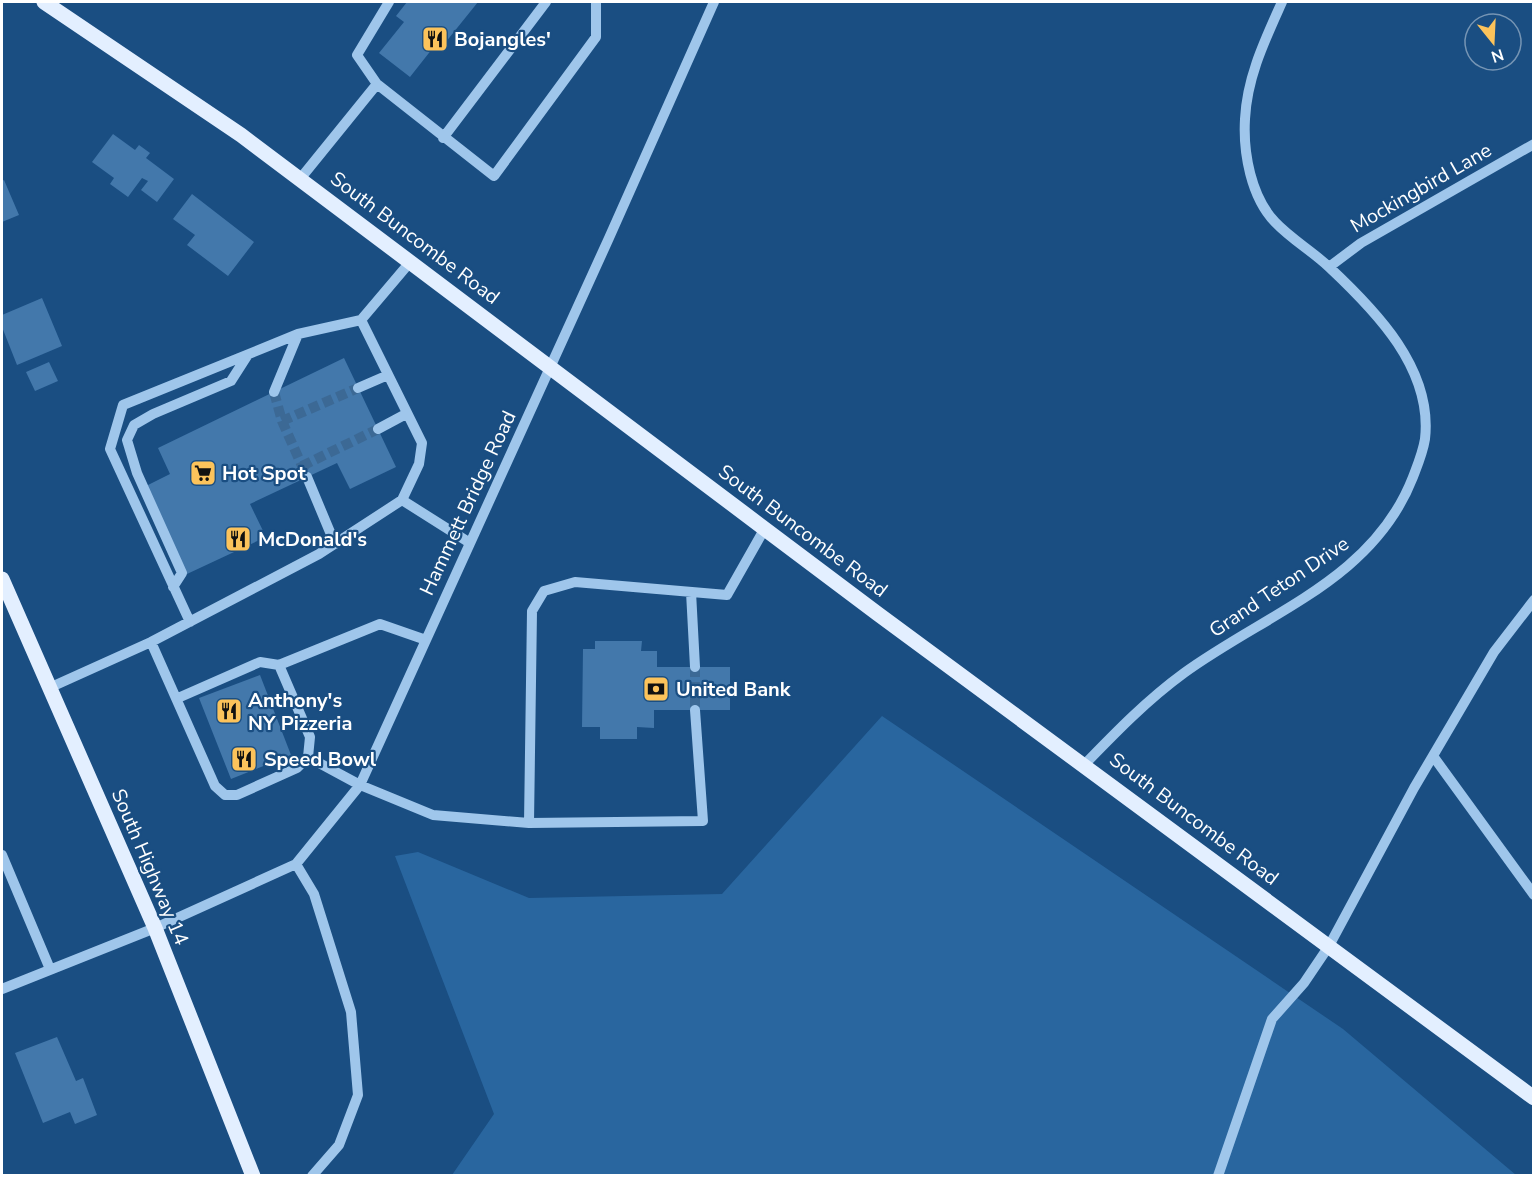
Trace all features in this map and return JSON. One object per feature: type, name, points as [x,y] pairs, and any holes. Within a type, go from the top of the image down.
[{"type":"main road","name":"South Buncombe Road","points":[[44,2],[241,135],[765,528],[1533,1098]]},
{"type":"main road","name":"South Highway 14","points":[[2,579],[155,928],[253,1176]]},
{"type":"street","points":[[389,2],[357,55],[377,84],[494,176],[596,37],[596,2]]},
{"type":"street","points":[[443,138],[546,2]]},
{"type":"street","name":"Hammett Bridge Road","points":[[2,989],[155,928],[296,864],[360,785],[714,2]]},
{"type":"street","name":"Grand Teton Drive","points":[[1085,764],[1126,721],[1182,675],[1347,568],[1381,535],[1404,499],[1421,457],[1425,438],[1424,409],[1417,381],[1393,335],[1329,267],[1274,222],[1257,193],[1247,158],[1245,121],[1248,92],[1261,50],[1282,2]]},
{"type":"street","points":[[300,179],[377,84]]},
{"type":"street","name":"Mockingbird Lane","points":[[1329,267],[1360,243],[1533,144]]},
{"type":"street","points":[[190,622],[110,449],[123,405],[298,334],[361,320],[411,261]]},
{"type":"street","points":[[49,688],[190,622],[335,544],[402,500],[419,465],[422,443],[361,320]]},
{"type":"street","points":[[274,392],[298,334]]},
{"type":"street","points":[[173,587],[182,573],[137,473],[127,440],[134,425],[153,414],[231,381],[247,356]]},
{"type":"street","points":[[358,388],[388,375]]},
{"type":"street","points":[[378,429],[406,414]]},
{"type":"street","points":[[307,477],[335,544]]},
{"type":"street","points":[[402,500],[470,543]]},
{"type":"street","points":[[529,824],[532,611],[544,591],[575,582],[727,595],[765,528]]},
{"type":"street","points":[[691,592],[695,667]]},
{"type":"street","points":[[1218,1176],[1272,1019],[1304,983],[1329,946],[1433,756],[1494,652],[1533,600]]},
{"type":"street","points":[[178,698],[260,662],[279,665],[380,624],[426,640]]},
{"type":"street","points":[[150,642],[178,698],[215,786],[225,795],[237,795],[297,768],[308,757],[310,737],[279,665]]},
{"type":"street","points":[[308,757],[360,785],[433,815],[529,824],[703,821],[695,710]]},
{"type":"street","points":[[1433,756],[1533,895]]},
{"type":"street","points":[[2,855],[50,969]]},
{"type":"street","points":[[296,864],[314,894],[351,1012],[358,1095],[339,1145],[312,1176]]},
{"type":"shaded area","points":[[882,716],[1343,1029],[1516,1175],[452,1175],[494,1114],[395,856],[418,852],[529,898],[722,894]]},
{"type":"building","points":[[407,2],[478,2],[441,48],[436,44],[410,77],[379,53],[404,22],[396,16]]},
{"type":"building","points":[[113,134],[135,150],[139,145],[150,153],[146,158],[174,179],[157,202],[141,190],[148,181],[142,178],[128,197],[110,184],[114,178],[92,162]]},
{"type":"building","points":[[4,180],[19,215],[2,222],[2,181]]},
{"type":"building","points":[[192,194],[254,242],[228,276],[187,245],[195,235],[173,219]]},
{"type":"building","points":[[42,298],[62,346],[17,365],[2,327],[2,315]]},
{"type":"building","points":[[344,358],[396,467],[350,489],[337,463],[250,504],[266,537],[187,574],[146,486],[170,474],[158,448]]},
{"type":"building","points":[[49,362],[58,381],[35,391],[26,372]]},
{"type":"building","name":"United Bank","points":[[595,641],[642,641],[641,651],[657,651],[657,667],[730,667],[730,710],[654,710],[654,728],[637,727],[637,739],[600,739],[600,727],[582,727],[583,649],[595,649]]},
{"type":"building","points":[[260,675],[291,755],[231,779],[199,698]]},
{"type":"building","points":[[57,1037],[76,1081],[83,1078],[97,1115],[75,1124],[70,1112],[43,1123],[15,1053]]},
{"type":"tunnel","points":[[282,421],[358,388]]},
{"type":"tunnel","points":[[274,392],[282,421],[307,477]]},
{"type":"tunnel","points":[[302,466],[378,429]]},
{"type":"tunnel","points":[[695,667],[695,710]]},
{"type":"place","name":"Bojangles'","points":[[435,39]]},
{"type":"place","name":"Hot Spot","points":[[203,473]]},
{"type":"place","name":"McDonald's","points":[[238,539]]},
{"type":"place","name":"United Bank","points":[[656,689]]},
{"type":"place","name":"Anthony's NY Pizzeria","points":[[229,711]]},
{"type":"place","name":"Speed Bowl","points":[[244,759]]}]
